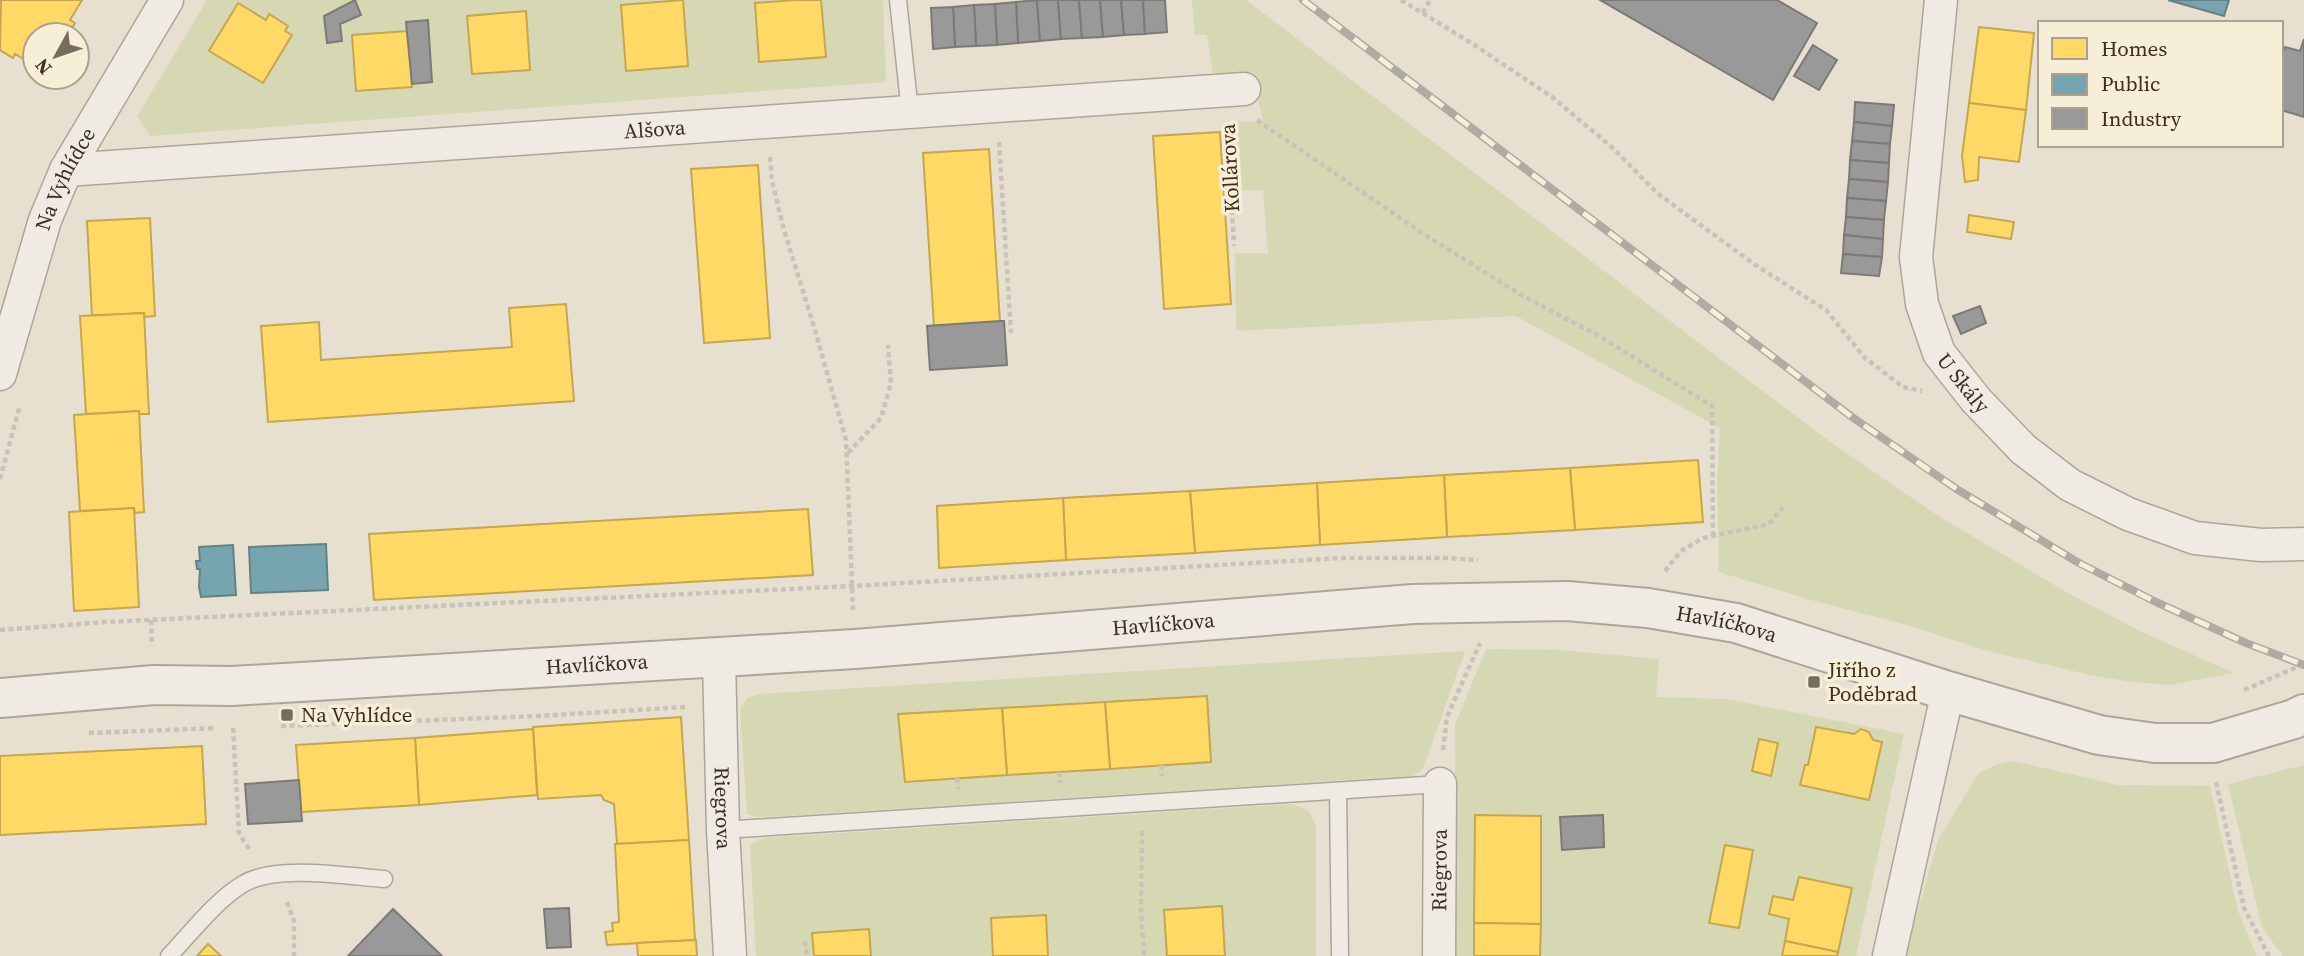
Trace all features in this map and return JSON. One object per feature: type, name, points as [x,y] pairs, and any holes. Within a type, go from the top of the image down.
[{"type":"street","name":"Na Vyhlídce","points":[[0,374],[45,220],[66,170],[167,0]]},
{"type":"street","name":"U Skály","points":[[1941,0],[1916,257],[1922,304],[1939,353],[2022,449],[2070,485],[2128,514],[2195,538],[2261,545],[2304,544]]},
{"type":"street","name":"Alšova","points":[[66,170],[997,106],[1232,99]]},
{"type":"street","name":"Havlíčkova","points":[[0,698],[154,685],[232,686],[719,675],[855,649],[1413,604],[1567,601],[1648,608],[1736,623],[1948,691],[2099,735],[2155,743],[2213,743],[2294,719],[2304,713]]},
{"type":"street","name":"Riegrova","points":[[719,675],[723,831],[730,956]]},
{"type":"street","points":[[1889,956],[1948,691]]},
{"type":"street","name":"Riegrova","points":[[1440,784],[1440,956]]},
{"type":"lane","points":[[898,0],[910,112]]},
{"type":"lane","points":[[723,831],[1440,784]]},
{"type":"lane","points":[[1338,791],[1340,956]]},
{"type":"lane","points":[[169,956],[222,901],[244,883],[265,875],[299,873],[384,879]]},
{"type":"path","points":[[1401,0],[1552,97],[1614,149],[1657,193],[1754,264],[1826,310],[1865,358],[1903,387],[1932,393],[1964,385]]},
{"type":"path","points":[[1423,13],[1430,0]]},
{"type":"path","points":[[1232,99],[1249,115],[1422,233],[1523,296],[1599,336],[1712,406],[1713,536]]},
{"type":"path","name":"Kollárova","points":[[1232,99],[1234,246]]},
{"type":"path","points":[[997,106],[1011,333]]},
{"type":"path","points":[[766,122],[772,181],[784,230],[816,330],[846,440],[855,649]]},
{"type":"path","points":[[847,454],[881,418],[891,383],[888,345]]},
{"type":"path","points":[[0,479],[21,399]]},
{"type":"path","points":[[1663,575],[1681,551],[1703,538],[1769,524],[1786,503]]},
{"type":"path","points":[[1447,717],[1480,643]]},
{"type":"path","points":[[1466,644],[1492,643]]},
{"type":"path","points":[[275,726],[539,716],[696,706],[695,692],[719,675]]},
{"type":"path","points":[[78,734],[233,728],[236,787]]},
{"type":"path","points":[[2214,775],[2245,908],[2269,956]]},
{"type":"path","points":[[1143,803],[1144,956]]},
{"type":"path","points":[[805,941],[807,956]]},
{"type":"green space","points":[[207,0],[883,0],[886,82],[150,136],[137,116]]},
{"type":"green space","points":[[1192,0],[1246,0],[1833,444],[1940,517],[2068,593],[2142,632],[2234,673],[2170,685],[2090,675],[1988,651],[1907,625],[1719,572],[1717,482],[1720,428],[1516,316],[1236,331],[1235,253],[1268,253],[1263,190],[1242,190],[1237,122],[1263,121],[1251,73],[1213,73],[1207,35],[1195,35]]},
{"type":"green space","points":[[1486,649],[1561,650],[1659,659],[1656,697],[1727,699],[1904,734],[1856,956],[1454,956],[1455,725]]},
{"type":"green space","points":[[1465,651],[1423,769],[1413,776],[769,817],[747,814],[740,711],[747,698],[758,694]]},
{"type":"green space","points":[[2013,761],[2118,785],[2210,786],[2238,911],[2257,956],[1905,956],[1938,840],[1978,774],[1995,765]]},
{"type":"green space","points":[[2304,765],[2304,956],[2283,956],[2262,928],[2228,784]]},
{"type":"green space","points":[[1292,804],[1308,810],[1316,826],[1316,956],[756,956],[750,845],[762,838]]},
{"type":"building: Homes","points":[[1,0],[82,0],[72,21],[21,21],[21,58],[15,54],[13,58],[0,50]]},
{"type":"building: Homes","points":[[683,0],[688,66],[626,71],[621,5]]},
{"type":"building: Homes","points":[[821,0],[826,57],[759,62],[755,3]]},
{"type":"building: Homes","points":[[238,3],[266,20],[269,14],[288,26],[285,31],[292,35],[263,83],[209,51]]},
{"type":"building: Homes","points":[[526,11],[530,70],[472,74],[467,16]]},
{"type":"building: Homes","points":[[1979,27],[2034,33],[2026,110],[1969,103]]},
{"type":"building: Homes","points":[[408,31],[412,87],[356,91],[352,35]]},
{"type":"building: Homes","points":[[1969,103],[2026,110],[2019,162],[1979,157],[1978,180],[1965,182],[1962,156]]},
{"type":"building: Homes","points":[[1220,132],[1231,304],[1164,309],[1153,136]]},
{"type":"building: Homes","points":[[989,149],[1000,322],[934,326],[923,153]]},
{"type":"building: Homes","points":[[758,165],[770,338],[704,343],[691,169]]},
{"type":"building: Homes","points":[[1969,215],[2014,222],[2011,239],[1967,232]]},
{"type":"building: Homes","points":[[150,218],[155,316],[145,317],[144,313],[92,316],[87,221]]},
{"type":"building: Homes","points":[[566,304],[574,401],[268,422],[261,326],[319,322],[321,360],[512,347],[509,308]]},
{"type":"building: Homes","points":[[144,313],[149,414],[139,414],[139,411],[86,414],[80,316]]},
{"type":"building: Homes","points":[[139,411],[144,512],[135,513],[134,508],[80,511],[74,415]]},
{"type":"building: Homes","points":[[1698,460],[1703,522],[1575,530],[1570,468]]},
{"type":"building: Homes","points":[[1570,468],[1575,530],[1447,537],[1444,475]]},
{"type":"building: Homes","points":[[1444,475],[1447,537],[1320,545],[1317,483]]},
{"type":"building: Homes","points":[[1317,483],[1320,545],[1195,553],[1190,491]]},
{"type":"building: Homes","points":[[1190,491],[1195,553],[1066,560],[1063,498]]},
{"type":"building: Homes","points":[[1063,498],[1066,560],[939,568],[937,506]]},
{"type":"building: Homes","points":[[134,508],[139,607],[74,611],[69,512]]},
{"type":"building: Homes","points":[[808,509],[813,575],[374,600],[369,534]]},
{"type":"building: Homes","points":[[1207,696],[1211,762],[1110,769],[1105,702]]},
{"type":"building: Homes","points":[[1105,702],[1110,769],[1007,775],[1002,708]]},
{"type":"building: Homes","points":[[1002,708],[1007,775],[905,782],[898,714]]},
{"type":"building: Homes","points":[[681,717],[689,840],[617,844],[614,804],[604,800],[601,795],[538,799],[533,727]]},
{"type":"building: Homes","points":[[1816,727],[1854,734],[1861,729],[1869,732],[1873,740],[1882,742],[1869,800],[1800,785],[1805,765],[1808,765]]},
{"type":"building: Homes","points":[[533,729],[537,795],[419,805],[415,738]]},
{"type":"building: Homes","points":[[415,738],[419,805],[301,812],[296,745]]},
{"type":"building: Homes","points":[[1759,739],[1778,743],[1771,776],[1752,771]]},
{"type":"building: Homes","points":[[202,746],[206,824],[0,835],[0,756]]},
{"type":"building: Homes","points":[[1475,815],[1541,816],[1541,924],[1474,923]]},
{"type":"building: Homes","points":[[689,840],[695,940],[607,945],[605,932],[613,931],[612,923],[619,922],[615,844]]},
{"type":"building: Homes","points":[[1725,845],[1753,850],[1739,928],[1709,923]]},
{"type":"building: Homes","points":[[1799,877],[1852,888],[1838,952],[1785,941],[1789,919],[1769,914],[1773,896],[1793,900]]},
{"type":"building: Homes","points":[[1222,906],[1225,956],[1167,956],[1164,910]]},
{"type":"building: Homes","points":[[1046,915],[1048,956],[993,956],[991,918]]},
{"type":"building: Homes","points":[[1474,923],[1541,924],[1540,956],[1474,956]]},
{"type":"building: Homes","points":[[869,929],[871,956],[814,956],[812,933]]},
{"type":"building: Homes","points":[[696,940],[697,956],[638,956],[637,943]]},
{"type":"building: Homes","points":[[1785,941],[1838,952],[1837,956],[1782,956]]},
{"type":"building: Homes","points":[[208,944],[221,956],[197,956]]},
{"type":"building: Public","points":[[2168,0],[2229,0],[2224,16]]},
{"type":"building: Public","points":[[326,544],[328,590],[251,593],[249,547]]},
{"type":"building: Public","points":[[233,545],[236,595],[201,597],[200,569],[197,569],[196,561],[200,561],[199,547]]},
{"type":"building: Industry","points":[[355,0],[361,15],[340,24],[342,41],[327,43],[324,16]]},
{"type":"building: Industry","points":[[1037,0],[1040,41],[1018,43],[1016,2]]},
{"type":"building: Industry","points":[[1037,0],[1058,0],[1061,39],[1040,41]]},
{"type":"building: Industry","points":[[1058,0],[1079,0],[1082,38],[1061,39]]},
{"type":"building: Industry","points":[[1079,0],[1100,0],[1103,37],[1082,38]]},
{"type":"building: Industry","points":[[1100,0],[1121,0],[1124,35],[1103,37]]},
{"type":"building: Industry","points":[[1121,0],[1143,0],[1145,34],[1124,35]]},
{"type":"building: Industry","points":[[1143,0],[1165,0],[1167,32],[1145,34]]},
{"type":"building: Industry","points":[[1600,0],[1777,0],[1817,23],[1773,100]]},
{"type":"building: Industry","points":[[1016,2],[1018,43],[997,45],[995,4]]},
{"type":"building: Industry","points":[[995,4],[997,45],[976,46],[974,5]]},
{"type":"building: Industry","points":[[974,5],[976,46],[955,47],[953,7]]},
{"type":"building: Industry","points":[[953,7],[955,47],[933,49],[931,8]]},
{"type":"building: Industry","points":[[428,20],[432,82],[412,84],[406,22]]},
{"type":"building: Industry","points":[[2304,39],[2304,117],[2283,111],[2283,52],[2285,47],[2300,51]]},
{"type":"building: Industry","points":[[1813,45],[1837,60],[1819,90],[1794,76]]},
{"type":"building: Industry","points":[[1855,102],[1894,105],[1892,126],[1854,122]]},
{"type":"building: Industry","points":[[1854,122],[1892,126],[1890,144],[1852,141]]},
{"type":"building: Industry","points":[[1852,141],[1890,144],[1889,163],[1850,160]]},
{"type":"building: Industry","points":[[1850,160],[1889,163],[1888,182],[1849,179]]},
{"type":"building: Industry","points":[[1849,179],[1888,182],[1886,201],[1847,198]]},
{"type":"building: Industry","points":[[1847,198],[1886,201],[1884,220],[1846,217]]},
{"type":"building: Industry","points":[[1846,217],[1884,220],[1883,239],[1844,235]]},
{"type":"building: Industry","points":[[1844,235],[1883,239],[1882,257],[1843,254]]},
{"type":"building: Industry","points":[[1843,254],[1882,257],[1879,276],[1841,273]]},
{"type":"building: Industry","points":[[1980,306],[1986,323],[1961,334],[1953,316]]},
{"type":"building: Industry","points":[[1004,321],[1007,365],[930,370],[927,326]]},
{"type":"building: Industry","points":[[299,780],[302,821],[248,824],[245,784]]},
{"type":"building: Industry","points":[[1603,815],[1604,847],[1562,850],[1560,817]]},
{"type":"building: Industry","points":[[569,908],[571,947],[547,948],[544,909]]},
{"type":"building: Industry","points":[[393,909],[442,956],[348,956]]},
{"type":"railway","points":[[1303,0],[1852,417],[1958,490],[2079,563],[2156,602],[2246,643],[2304,665]]},
{"type":"place","name":"Jiřího z Poděbrad","points":[[1814,682]]},
{"type":"place","name":"Na Vyhlídce","points":[[287,715]]}]
